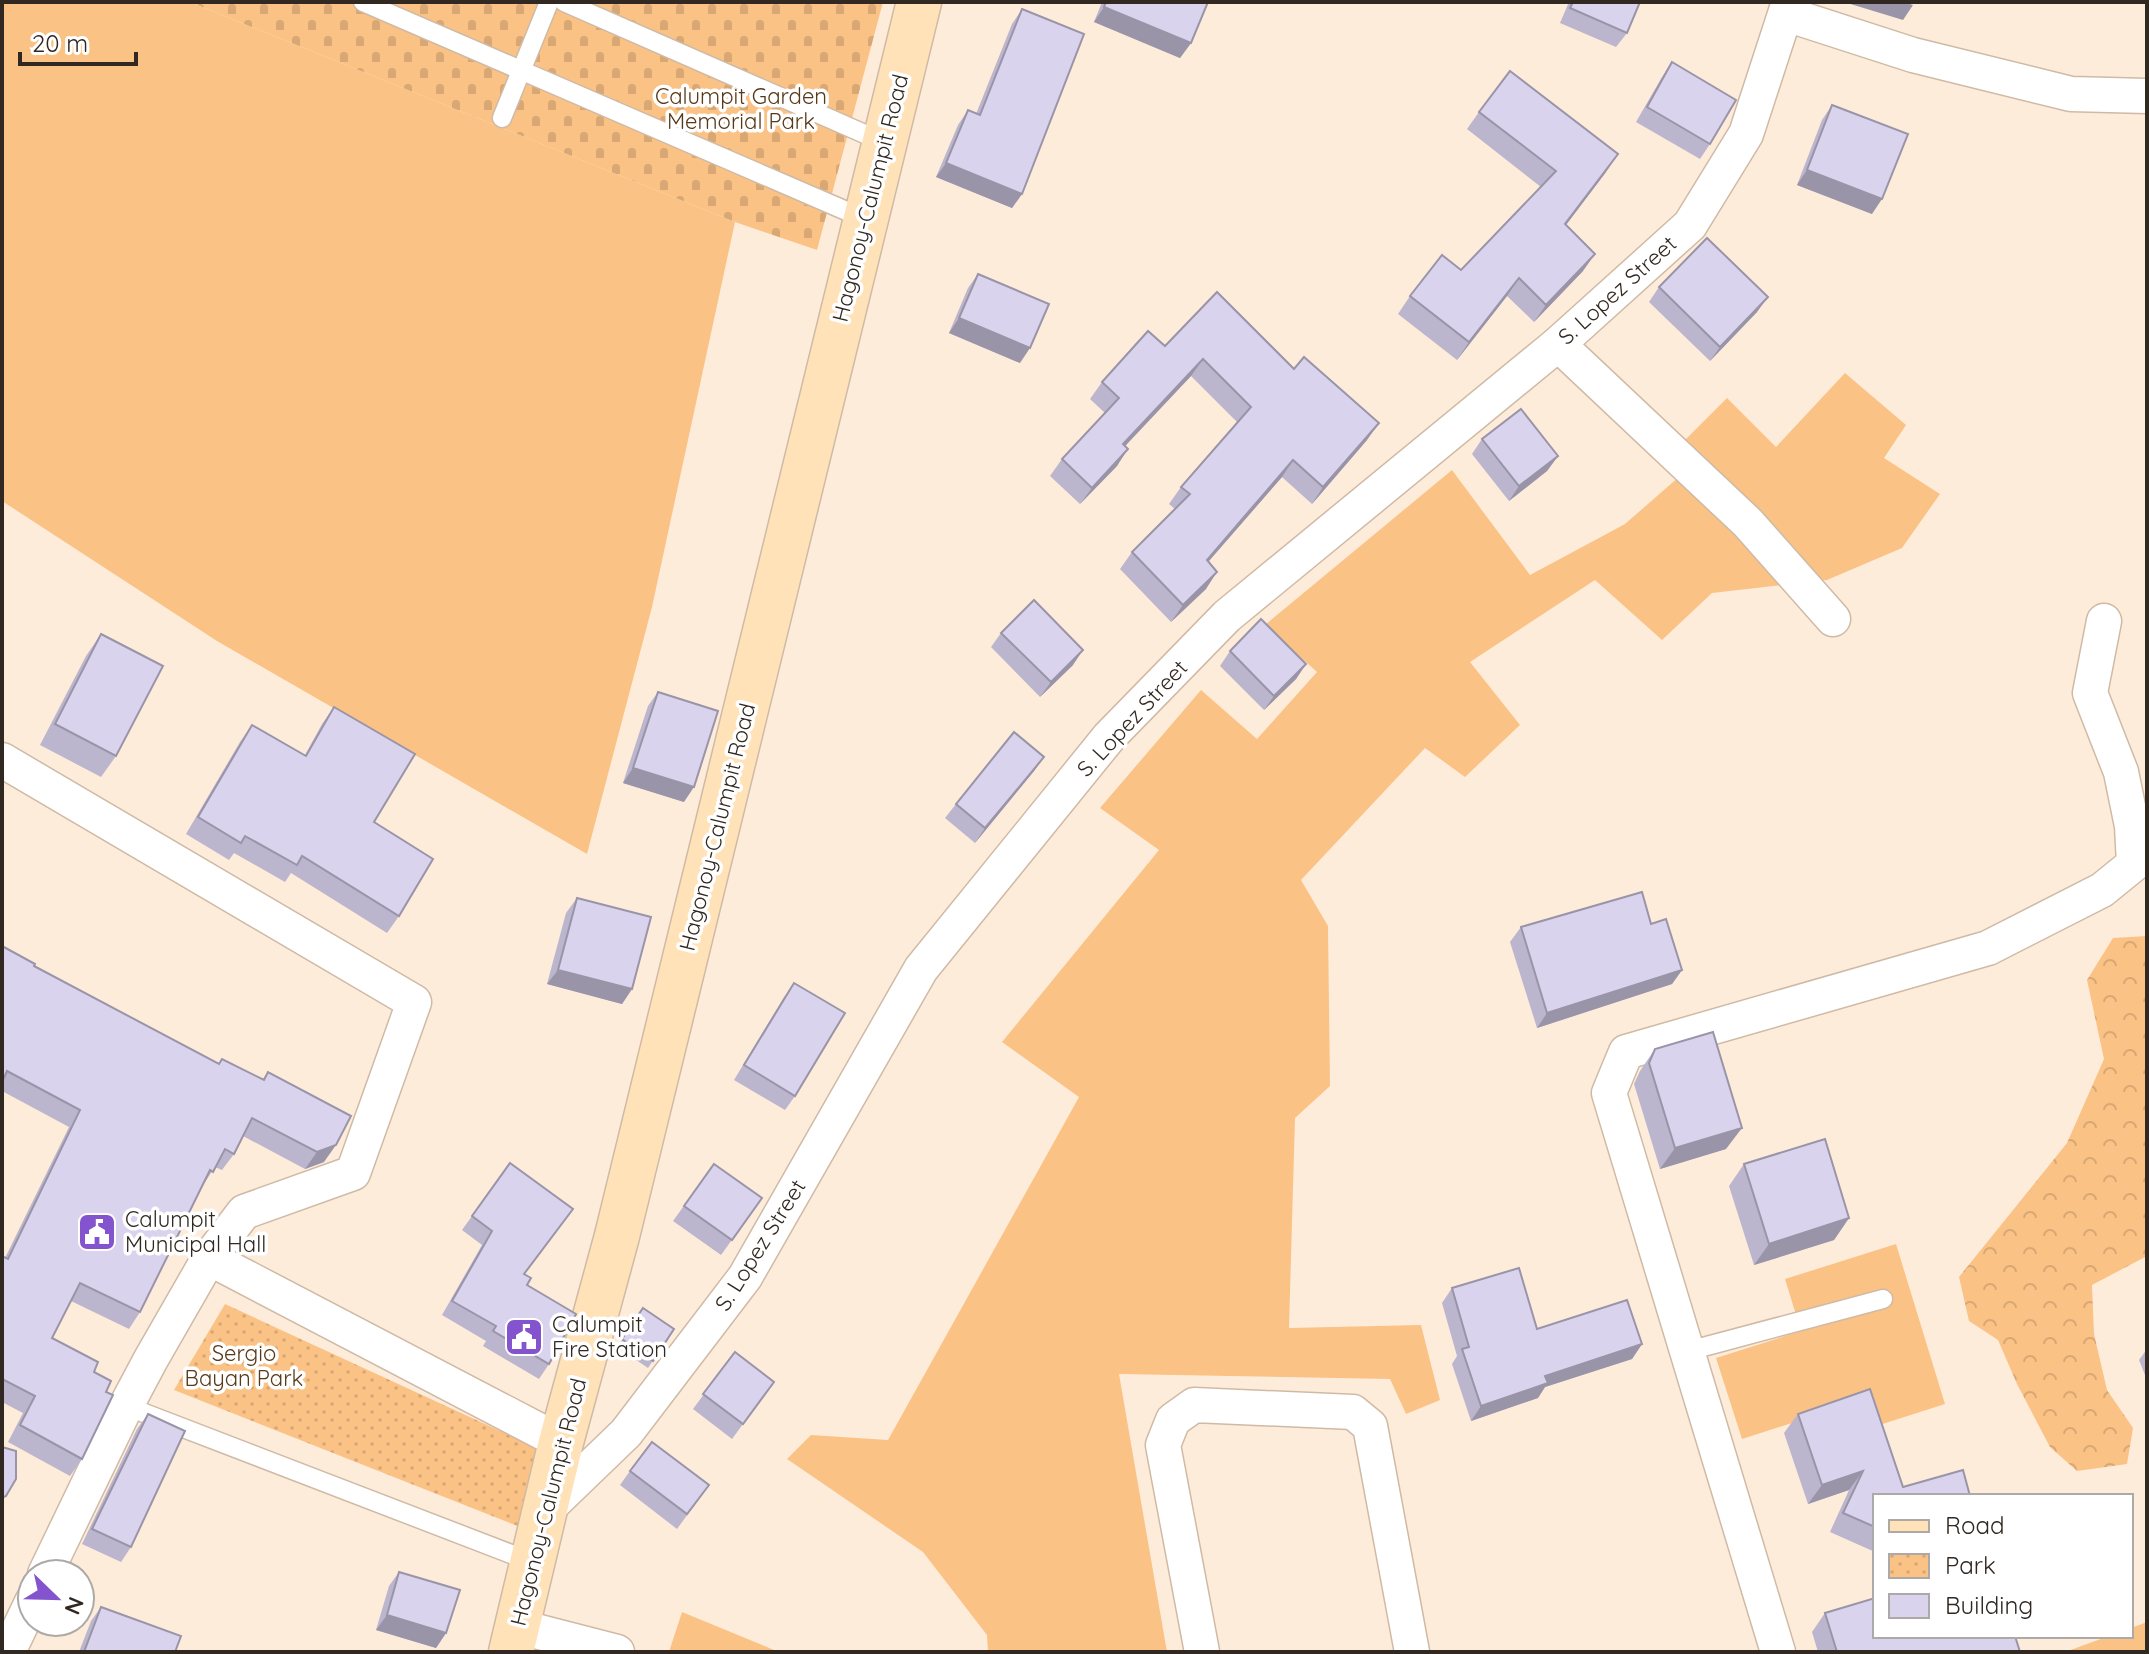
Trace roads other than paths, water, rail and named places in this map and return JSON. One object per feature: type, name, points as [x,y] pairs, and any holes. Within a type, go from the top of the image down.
[{"type":"main road","name":"Hagonoy-Calumpit Road","points":[[513,1639],[561,1442],[617,1236],[919,2]]},
{"type":"street","points":[[1787,8],[1913,55],[2071,94],[2147,96]]},
{"type":"street","name":"S. Lopez Street","points":[[545,1511],[626,1433],[745,1277],[921,969],[1109,737],[1227,616],[1558,344],[1690,225],[1746,134],[1787,8]]},
{"type":"street","points":[[1558,344],[1748,523],[1833,619]]},
{"type":"street","points":[[1778,1652],[1609,1093],[1626,1052],[1988,948],[2102,890],[2134,864],[2132,826],[2121,772],[2090,693],[2104,621]]},
{"type":"street","points":[[2,760],[414,1002],[353,1173],[244,1212],[209,1258],[126,1406],[53,1558]]},
{"type":"street","points":[[209,1258],[561,1442]]},
{"type":"street","points":[[1202,1652],[1163,1445],[1173,1420],[1194,1405],[1353,1412],[1370,1426],[1412,1652]]},
{"type":"street","points":[[513,1639],[617,1652]]},
{"type":"lane","points":[[363,2],[865,219]]},
{"type":"lane","points":[[502,118],[549,2]]},
{"type":"lane","points":[[564,2],[883,142]]},
{"type":"lane","points":[[1688,1351],[1883,1299]]},
{"type":"lane","points":[[126,1406],[532,1562]]},
{"type":"place","name":"Calumpit Municipal Hall","points":[[97,1232]]},
{"type":"place","name":"Calumpit Fire Station","points":[[524,1337]]},
{"type":"park label","name":"Calumpit Garden Memorial Park","points":[[741,108]]},
{"type":"park label","name":"Sergio Bayan Park","points":[[244,1366]]}]
